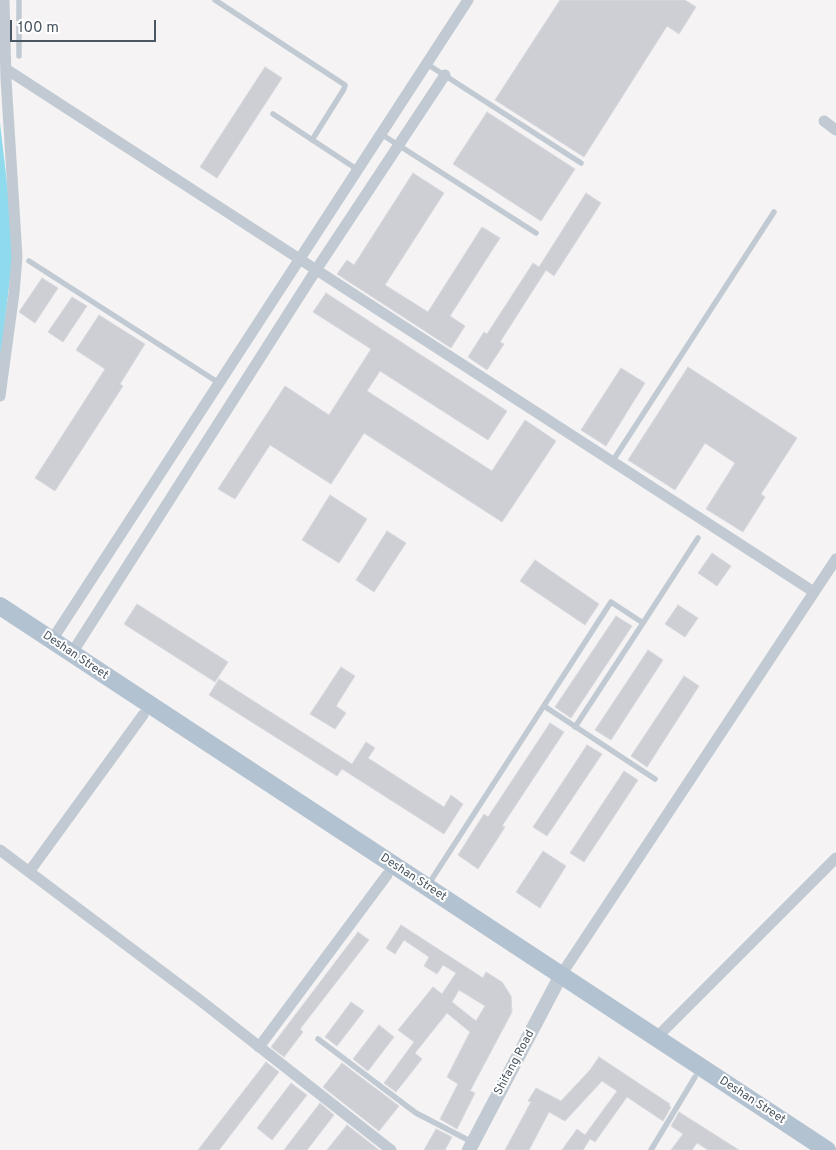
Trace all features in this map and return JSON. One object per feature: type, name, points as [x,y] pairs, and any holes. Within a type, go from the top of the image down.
[{"type":"main road","name":"Deshan Street","points":[[0,606],[427,887],[695,1077],[806,1150]]},
{"type":"main road","name":"Deshan Street","points":[[0,620],[387,875],[558,981],[656,1038],[827,1150]]},
{"type":"street","points":[[0,396],[17,257],[4,0]]},
{"type":"street","points":[[52,640],[468,0]]},
{"type":"street","points":[[6,69],[814,592]]},
{"type":"street","points":[[72,654],[316,270],[445,76]]},
{"type":"street","points":[[824,121],[836,130]]},
{"type":"street","points":[[558,981],[836,559]]},
{"type":"street","points":[[28,872],[143,715]]},
{"type":"street","points":[[0,850],[391,1150]]},
{"type":"street","points":[[656,1038],[836,858]]},
{"type":"street","points":[[259,1047],[387,875]]},
{"type":"street","name":"Shifang Road","points":[[471,1146],[558,981]]},
{"type":"lane","points":[[18,0],[19,56]]},
{"type":"lane","points":[[215,0],[345,85],[312,140]]},
{"type":"lane","points":[[427,64],[581,163]]},
{"type":"lane","points":[[273,114],[358,170]]},
{"type":"lane","points":[[381,134],[536,233]]},
{"type":"lane","points":[[612,462],[774,212]]},
{"type":"lane","points":[[28,261],[220,383]]},
{"type":"lane","points":[[576,727],[698,538]]},
{"type":"lane","points":[[427,887],[611,602],[643,623]]},
{"type":"lane","points":[[544,706],[655,779]]},
{"type":"lane","points":[[318,1039],[411,1110],[471,1146]]},
{"type":"lane","points":[[651,1150],[695,1077]]},
{"type":"water","points":[[0,123],[14,243],[0,365]]},
{"type":"building","points":[[560,0],[685,0],[696,7],[679,34],[667,26],[584,157],[495,100]]},
{"type":"building","points":[[265,67],[282,78],[217,178],[200,167]]},
{"type":"building","points":[[487,112],[575,169],[541,221],[453,164]]},
{"type":"building","points":[[413,173],[444,193],[385,285],[428,312],[482,227],[500,238],[450,316],[465,326],[451,348],[337,274],[347,260],[354,265]]},
{"type":"building","points":[[586,193],[601,203],[554,276],[546,270],[500,342],[504,344],[487,370],[468,357],[484,332],[487,334],[533,263],[539,267]]},
{"type":"building","points":[[42,278],[58,288],[35,323],[19,312]]},
{"type":"building","points":[[326,293],[507,411],[488,440],[380,371],[367,391],[492,471],[525,420],[556,441],[502,522],[364,433],[331,484],[270,445],[235,499],[218,489],[285,386],[329,415],[371,349],[313,312]]},
{"type":"building","points":[[72,297],[87,306],[63,342],[48,332]]},
{"type":"building","points":[[99,315],[145,344],[120,384],[123,386],[55,491],[35,478],[105,369],[76,350]]},
{"type":"building","points":[[688,367],[797,438],[761,494],[765,497],[743,532],[706,509],[735,463],[705,443],[675,490],[628,460]]},
{"type":"building","points":[[621,368],[645,383],[606,446],[581,430]]},
{"type":"building","points":[[330,495],[367,519],[339,563],[302,540]]},
{"type":"building","points":[[387,531],[406,543],[374,592],[356,580]]},
{"type":"building","points":[[712,553],[731,566],[717,586],[698,573]]},
{"type":"building","points":[[535,560],[599,604],[585,625],[520,581]]},
{"type":"building","points":[[137,604],[228,662],[215,682],[124,624]]},
{"type":"building","points":[[678,605],[698,618],[685,637],[665,624]]},
{"type":"building","points":[[616,616],[632,626],[571,718],[555,707]]},
{"type":"building","points":[[648,650],[663,660],[611,740],[595,730]]},
{"type":"building","points":[[341,667],[355,676],[336,706],[346,713],[335,729],[310,714]]},
{"type":"building","points":[[684,676],[699,686],[647,767],[631,756]]},
{"type":"building","points":[[219,679],[352,764],[366,742],[375,748],[368,758],[444,807],[451,795],[463,804],[444,834],[342,769],[337,776],[209,695]]},
{"type":"building","points":[[550,723],[564,732],[502,826],[505,827],[478,869],[458,855],[484,814],[488,817]]},
{"type":"building","points":[[587,745],[602,754],[547,836],[533,827]]},
{"type":"building","points":[[624,771],[638,780],[584,862],[570,853]]},
{"type":"building","points":[[543,851],[566,866],[540,908],[516,892]]},
{"type":"building","points":[[401,925],[483,978],[486,972],[502,982],[511,996],[512,1012],[470,1091],[475,1093],[457,1129],[440,1119],[458,1084],[447,1077],[470,1032],[447,1013],[415,1053],[422,1059],[396,1092],[384,1083],[414,1042],[398,1030],[433,987],[442,994],[456,973],[443,965],[437,974],[424,966],[429,957],[404,940],[395,954],[386,948]],"holes":[[[459,990],[485,1006],[476,1021],[452,1002]]]},
{"type":"building","points":[[358,932],[369,940],[300,1029],[303,1032],[284,1057],[271,1047]]},
{"type":"building","points":[[351,1002],[364,1011],[337,1046],[325,1037]]},
{"type":"building","points":[[379,1025],[394,1037],[368,1071],[353,1059]]},
{"type":"building","points":[[599,1057],[670,1104],[669,1106],[671,1107],[663,1121],[627,1097],[595,1142],[590,1139],[583,1150],[562,1150],[577,1129],[585,1135],[617,1091],[602,1081],[565,1121],[549,1112],[529,1150],[505,1150],[531,1102],[528,1101],[536,1088],[561,1101],[590,1070]]},
{"type":"building","points":[[266,1062],[279,1072],[219,1150],[198,1150]]},
{"type":"building","points":[[342,1063],[399,1106],[379,1131],[323,1087]]},
{"type":"building","points":[[291,1083],[307,1095],[272,1140],[257,1128]]},
{"type":"building","points":[[320,1103],[334,1115],[307,1150],[284,1150]]},
{"type":"building","points":[[679,1112],[739,1150],[708,1150],[697,1143],[692,1150],[671,1150],[683,1134],[671,1126]]},
{"type":"building","points":[[347,1125],[379,1150],[327,1150]]},
{"type":"building","points":[[436,1129],[452,1137],[445,1150],[424,1150]]}]
